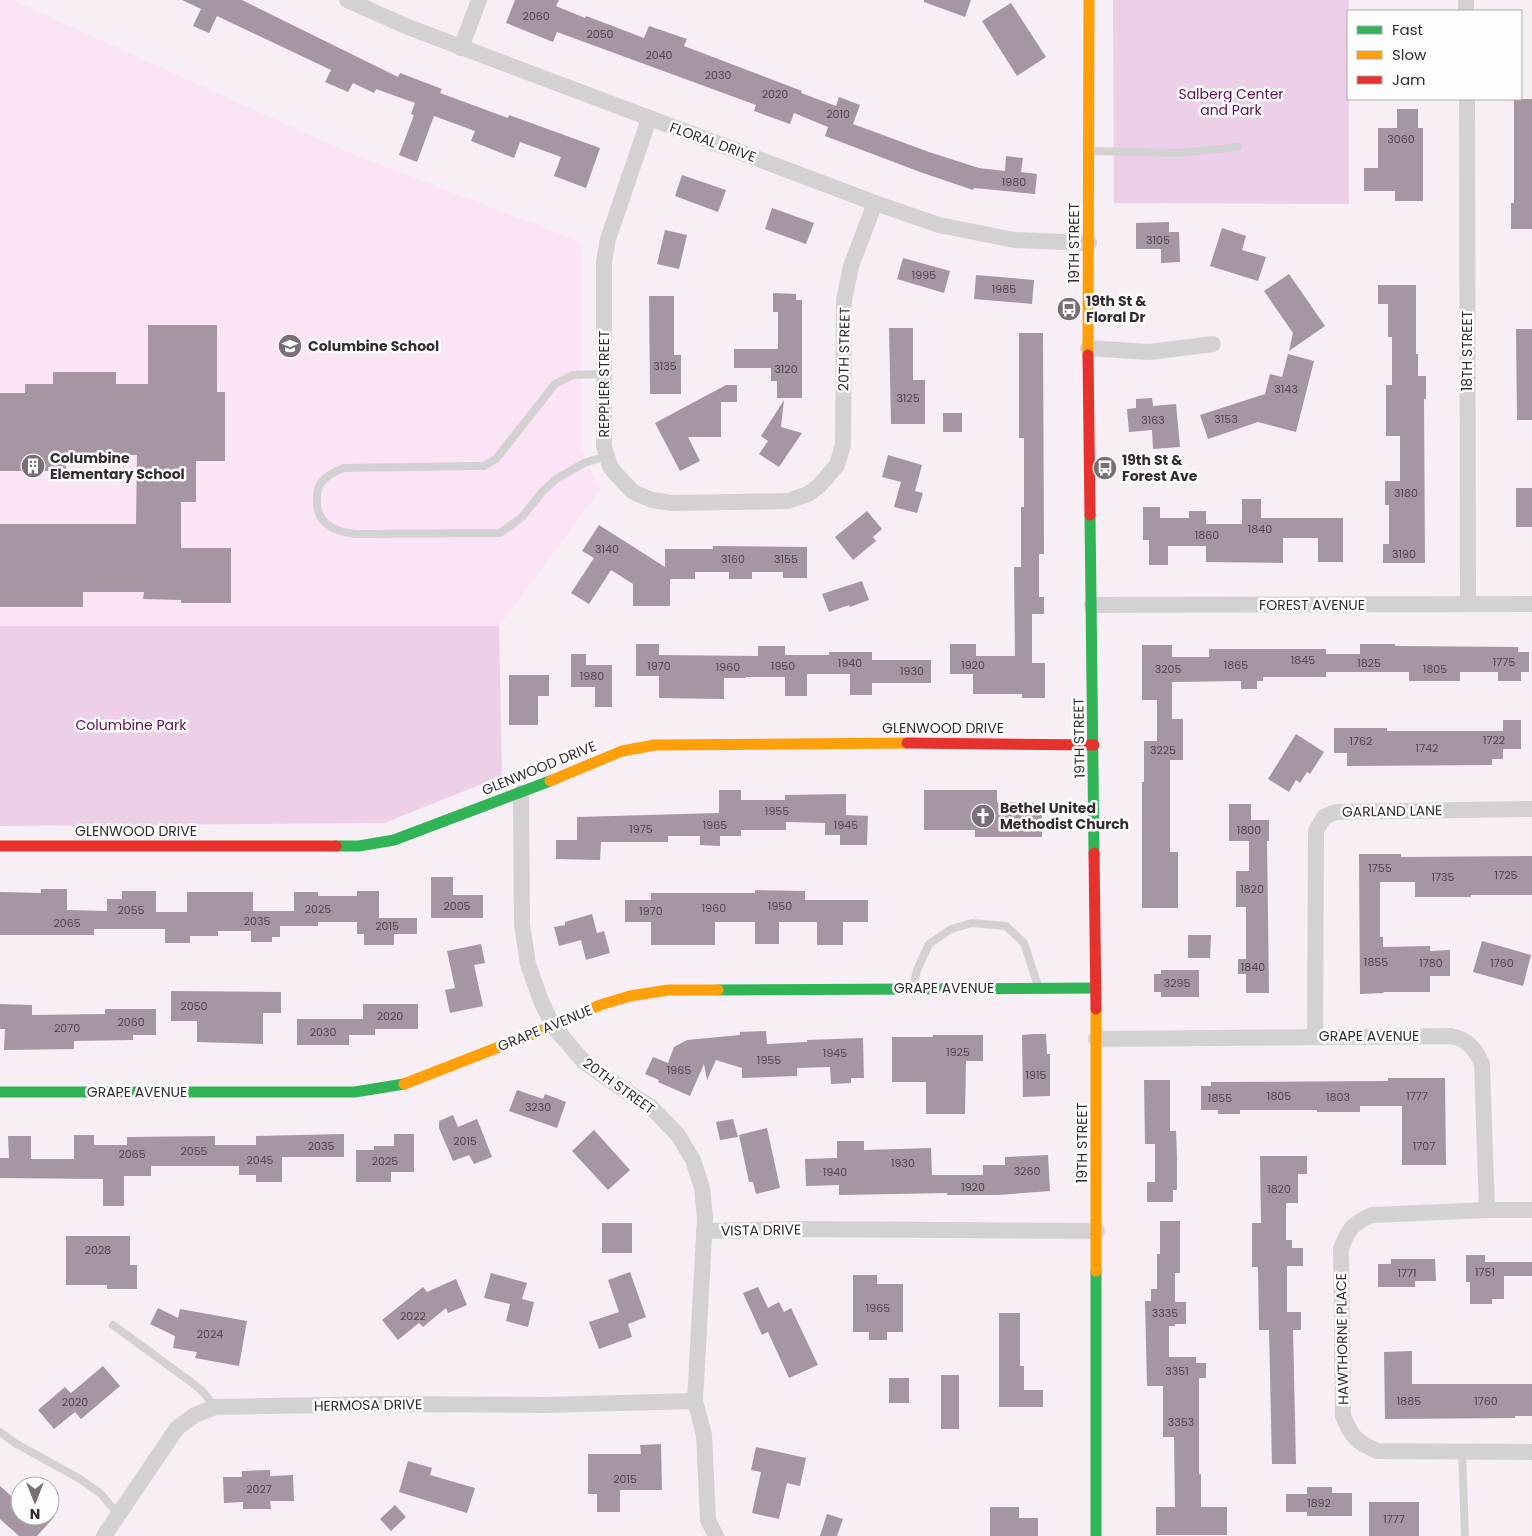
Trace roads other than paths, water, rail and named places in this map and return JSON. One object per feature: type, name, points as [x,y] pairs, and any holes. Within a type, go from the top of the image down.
[{"type":"street","name":"FLORAL DRIVE","points":[[347,0],[408,28],[874,203],[939,225],[1014,240],[1089,243]]},
{"type":"street","points":[[461,48],[479,0]]},
{"type":"street","name":"19TH STREET","points":[[1089,0],[1088,348],[1096,988],[1096,1536]]},
{"type":"street","name":"18TH STREET","points":[[1467,100],[1468,604]]},
{"type":"street","name":"REPPLIER STREET","points":[[649,119],[608,239],[604,262],[604,446],[607,456],[615,473],[633,492],[652,500],[672,503],[788,501],[814,490]]},
{"type":"street","name":"20TH STREET","points":[[814,490],[837,465],[843,445],[844,300],[850,266],[874,203]]},
{"type":"street","points":[[1088,348],[1149,352],[1214,344]]},
{"type":"street","name":"FOREST AVENUE","points":[[1092,605],[1532,604]]},
{"type":"street","name":"GLENWOOD DRIVE","points":[[0,846],[359,846],[394,840],[521,793],[622,751],[655,745],[941,742],[1094,745]]},
{"type":"street","name":"20TH STREET","points":[[521,793],[522,925],[528,964],[540,1001],[553,1026],[584,1062],[651,1107],[678,1134],[693,1160],[702,1188],[705,1218],[704,1231]]},
{"type":"street","name":"GARLAND LANE","points":[[1315,1036],[1316,831],[1324,817],[1336,812],[1532,809]]},
{"type":"street","name":"GRAPE AVENUE","points":[[0,1092],[355,1092],[404,1084],[553,1026],[600,1005],[630,996],[668,990],[1096,988]]},
{"type":"street","name":"GRAPE AVENUE","points":[[1096,1039],[1315,1036],[1451,1036],[1460,1038],[1476,1050],[1482,1064],[1487,1210]]},
{"type":"street","name":"HAWTHORNE PLACE","points":[[1532,1210],[1372,1215],[1357,1222],[1346,1234],[1341,1248],[1342,1416],[1351,1435],[1361,1444],[1376,1452],[1532,1452]]},
{"type":"street","name":"VISTA DRIVE","points":[[716,1536],[708,1520],[704,1435],[695,1401],[704,1231],[796,1229],[1097,1231]]},
{"type":"street","name":"HERMOSA DRIVE","points":[[104,1536],[177,1428],[194,1415],[215,1407],[383,1404],[546,1405],[695,1401]]},
{"type":"lane","points":[[1089,150],[1178,154],[1238,147]]},
{"type":"lane","points":[[604,374],[574,375],[555,384],[496,459],[489,463],[475,466],[344,468],[331,474],[320,483],[316,503],[318,513],[324,522],[332,529],[342,533],[500,533],[522,516],[549,484],[584,463],[607,456]]},
{"type":"lane","points":[[913,989],[917,970],[929,944],[951,929],[972,923],[1006,926],[1024,943],[1038,988]]},
{"type":"lane","points":[[113,1325],[191,1382],[215,1407]]},
{"type":"lane","points":[[0,1432],[15,1443],[80,1479],[100,1493],[118,1514]]},
{"type":"lane","points":[[1462,1452],[1465,1536]]},
{"type":"place","name":"19th St & Floral Dr","points":[[1069,309]]},
{"type":"place","name":"Columbine School","points":[[290,346]]},
{"type":"place","name":"Columbine Elementary School","points":[[33,466]]},
{"type":"place","name":"19th St & Forest Ave","points":[[1105,468]]},
{"type":"place","name":"Bethel United Methodist Church","points":[[983,816]]},
{"type":"park label","name":"Salberg Center and Park","points":[[1231,102]]},
{"type":"park label","name":"Columbine Park","points":[[131,725]]}]
